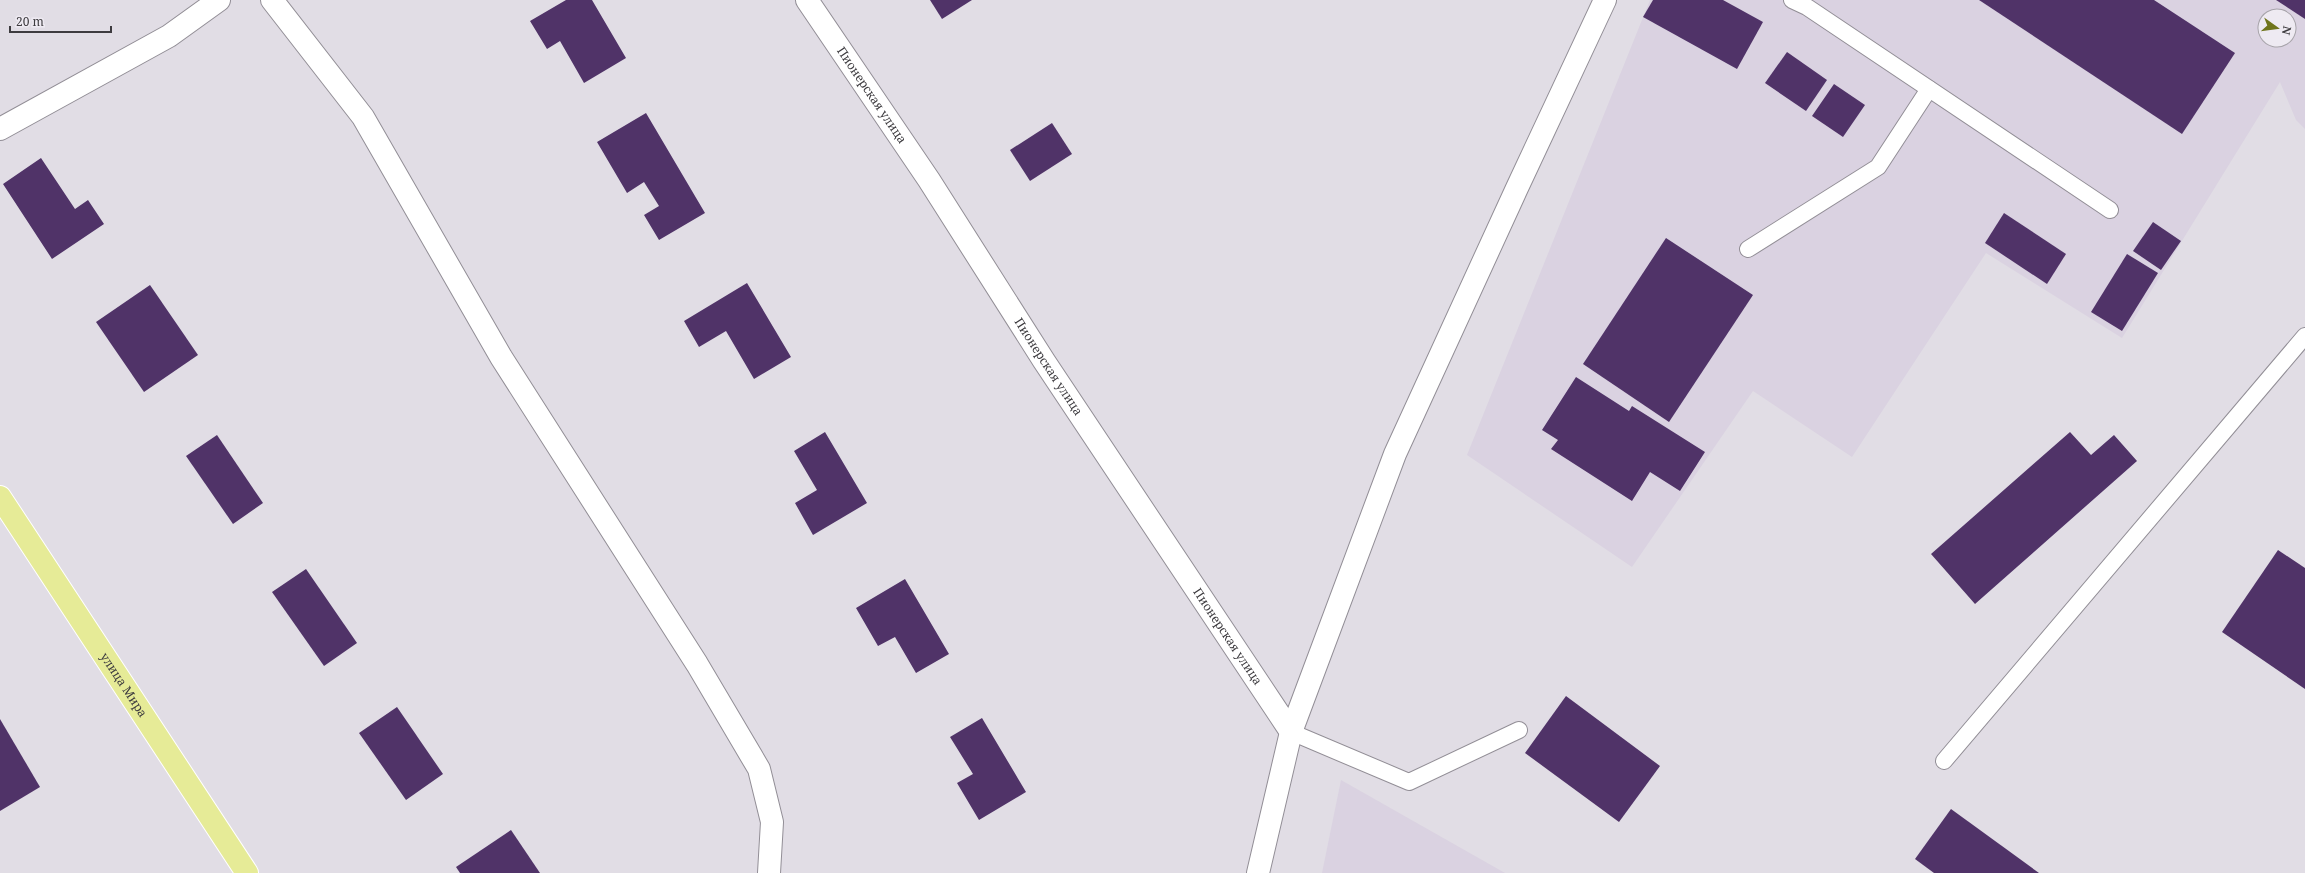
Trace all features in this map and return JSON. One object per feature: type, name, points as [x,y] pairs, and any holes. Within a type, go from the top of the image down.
[{"type":"main road","name":"улица Мира","points":[[0,497],[247,873]]},
{"type":"street","points":[[0,129],[169,36],[219,0]]},
{"type":"street","points":[[272,0],[363,117],[501,356],[698,664],[759,769],[772,822],[769,873]]},
{"type":"street","name":"Пионерская улица","points":[[807,0],[929,180],[1044,361],[1291,732]]},
{"type":"street","points":[[1258,873],[1291,732],[1395,454],[1605,0]]},
{"type":"lane","points":[[1792,0],[1807,7],[2110,210]]},
{"type":"lane","points":[[1748,249],[1878,167],[1929,89]]},
{"type":"lane","points":[[1944,761],[2305,336]]},
{"type":"lane","points":[[1291,732],[1409,782],[1519,730]]},
{"type":"shaded area","points":[[1650,0],[2305,0],[2305,129],[2296,120],[2280,82],[2122,338],[1986,253],[1852,457],[1753,391],[1632,567],[1467,455]]},
{"type":"shaded area","points":[[1341,780],[1505,873],[1322,873]]},
{"type":"building","points":[[566,0],[592,0],[626,58],[584,83],[560,41],[547,49],[530,21]]},
{"type":"building","points":[[930,0],[972,0],[942,19]]},
{"type":"building","points":[[1653,0],[1723,0],[1763,22],[1737,69],[1643,17]]},
{"type":"building","points":[[1979,0],[2154,0],[2235,53],[2182,134]]},
{"type":"building","points":[[2276,0],[2305,0],[2305,19],[2297,14],[2297,8],[2288,8]]},
{"type":"building","points":[[1787,52],[1827,80],[1806,111],[1765,83]]},
{"type":"building","points":[[1834,84],[1865,105],[1843,137],[1812,116]]},
{"type":"building","points":[[646,113],[705,213],[659,240],[644,215],[659,206],[644,182],[627,193],[597,142]]},
{"type":"building","points":[[1052,123],[1072,154],[1030,181],[1010,150]]},
{"type":"building","points":[[41,158],[75,209],[88,200],[104,224],[52,259],[3,184]]},
{"type":"building","points":[[2004,213],[2066,254],[2047,284],[1985,243]]},
{"type":"building","points":[[2153,222],[2181,241],[2161,270],[2133,251]]},
{"type":"building","points":[[1666,238],[1753,295],[1669,422],[1583,364]]},
{"type":"building","points":[[2127,254],[2158,273],[2122,331],[2091,312]]},
{"type":"building","points":[[747,283],[791,357],[754,379],[726,331],[699,347],[684,321]]},
{"type":"building","points":[[150,285],[198,355],[144,392],[96,322]]},
{"type":"building","points":[[1576,377],[1629,411],[1632,406],[1705,452],[1680,491],[1650,472],[1632,501],[1551,449],[1558,440],[1542,430]]},
{"type":"building","points":[[825,432],[867,503],[813,535],[795,503],[817,490],[794,451]]},
{"type":"building","points":[[2070,432],[2091,455],[2114,435],[2137,461],[1975,604],[1931,554]]},
{"type":"building","points":[[217,435],[263,503],[233,524],[186,456]]},
{"type":"building","points":[[2278,550],[2305,568],[2305,689],[2222,632]]},
{"type":"building","points":[[306,569],[357,643],[324,666],[272,592]]},
{"type":"building","points":[[905,579],[949,654],[916,673],[895,637],[878,646],[856,608]]},
{"type":"building","points":[[1566,696],[1660,766],[1619,822],[1525,753]]},
{"type":"building","points":[[397,707],[443,774],[406,800],[359,733]]},
{"type":"building","points":[[982,718],[1026,792],[979,820],[957,783],[973,774],[950,737]]},
{"type":"building","points":[[0,719],[40,787],[0,811]]},
{"type":"building","points":[[1951,809],[2039,873],[1934,873],[1915,859]]},
{"type":"building","points":[[511,830],[540,873],[460,873],[456,867]]}]
